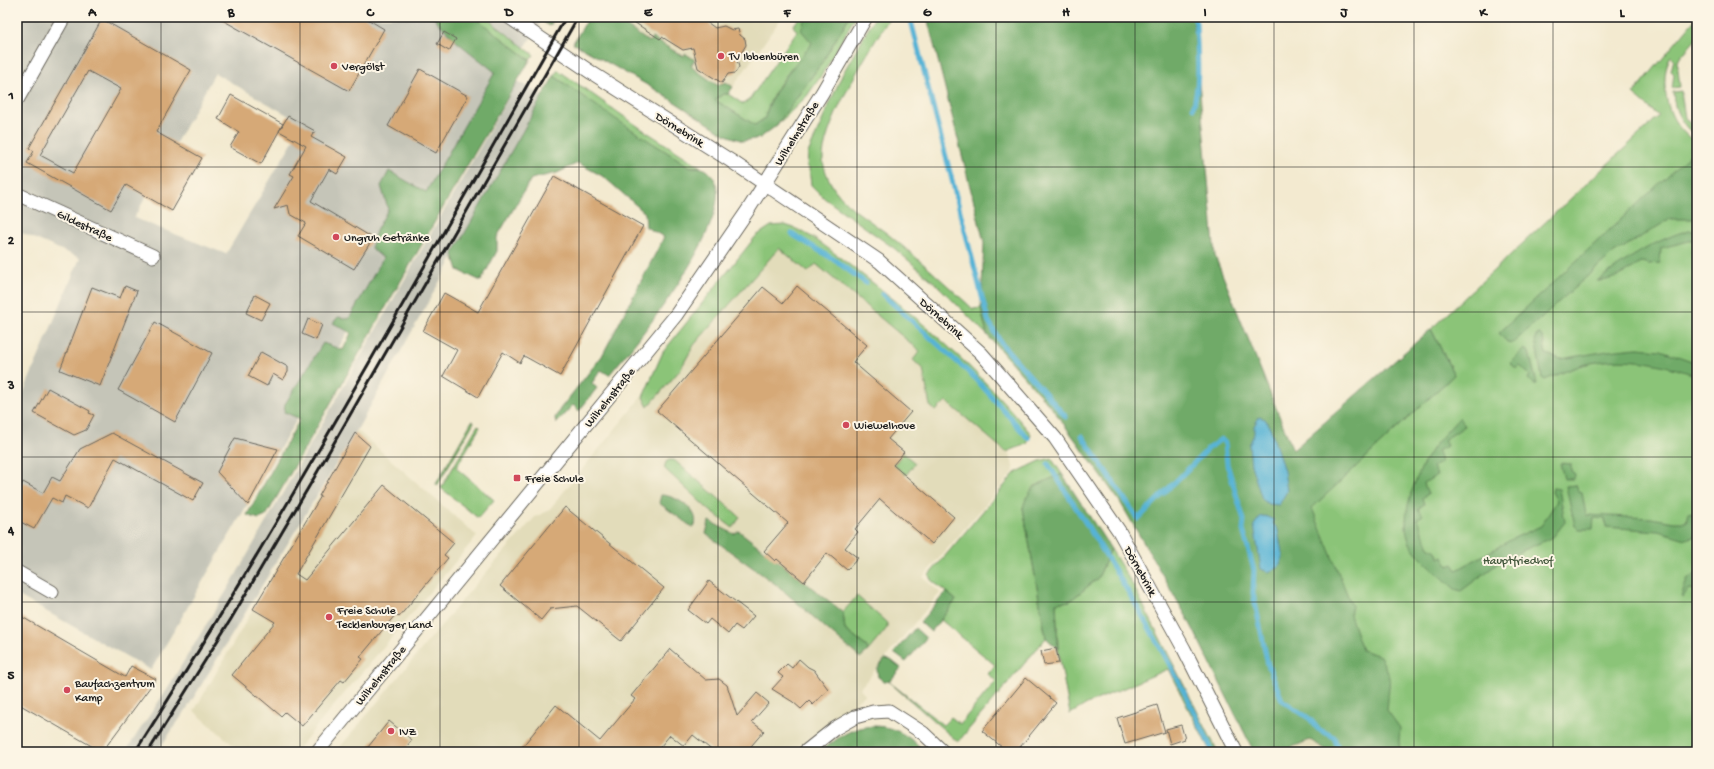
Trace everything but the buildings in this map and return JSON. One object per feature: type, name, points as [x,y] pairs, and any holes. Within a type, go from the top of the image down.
[{"type":"street","points":[[17,100],[64,17]]},
{"type":"street","name":"Dörnebrink","points":[[510,17],[592,73],[764,184],[879,261],[981,353],[1055,438],[1118,531],[1184,649],[1236,752]]},
{"type":"street","name":"Wilhelmstraße","points":[[316,752],[676,315],[764,184],[822,93],[866,17]]},
{"type":"street","name":"Gildestraße","points":[[17,194],[153,256]]},
{"type":"street","points":[[17,572],[52,592]]},
{"type":"street","points":[[805,752],[834,729],[855,717],[873,712],[889,711],[922,733],[943,752]]},
{"type":"shaded area","points":[[17,17],[544,17],[346,335],[151,670],[17,595],[17,408],[80,258],[17,231]],"holes":[[[215,73],[303,124],[226,254],[134,218]]]},
{"type":"shaded area","points":[[593,17],[782,17],[723,101]]},
{"type":"shaded area","points":[[518,81],[543,96],[357,430],[186,710],[157,752],[125,752],[167,689],[229,587]]},
{"type":"shaded area","points":[[787,234],[977,389],[1009,449],[1014,471],[923,577],[940,593],[860,688],[865,695],[791,752],[336,752],[469,592],[535,517],[548,511],[770,240]],"holes":[[[584,676],[659,730],[683,750]]]},
{"type":"shaded area","name":"Freie Schule Tecklenburger Land","points":[[357,430],[477,536],[295,752],[241,752],[194,711]]},
{"type":"shaded area","points":[[1317,737],[1344,752],[1282,752]]},
{"type":"green space","points":[[433,17],[474,17],[530,60],[464,171],[266,516],[259,519],[247,515],[300,419],[284,412],[285,404],[323,343],[343,350],[351,333],[333,323],[338,317],[349,319],[383,258],[371,248],[376,231],[388,209],[381,186],[389,171],[426,192],[495,72],[457,42]]},
{"type":"green space","points":[[474,17],[485,17],[534,55],[530,60]]},
{"type":"green space","points":[[535,17],[555,17],[550,26]]},
{"type":"green space","points":[[589,17],[613,17],[649,42],[652,38],[683,56],[686,54],[695,60],[691,65],[694,69],[717,85],[726,82],[733,87],[728,94],[723,94],[715,100],[755,125],[765,118],[768,107],[778,88],[812,43],[801,30],[805,17],[849,17],[823,61],[776,126],[760,138],[743,141],[726,135],[656,90],[573,43]]},
{"type":"green space","points":[[800,17],[805,17],[812,43],[784,78],[772,97],[765,118],[755,125],[715,100],[723,94],[728,94],[743,104],[750,99],[797,31],[793,26]]},
{"type":"green space","points":[[849,17],[855,17],[825,70],[807,96],[776,126],[823,61]]},
{"type":"green space","points":[[875,17],[890,17],[850,85],[832,123],[823,156],[826,173],[835,190],[846,203],[911,253],[973,309],[981,308],[987,335],[935,283],[895,249],[824,198],[811,185],[809,168],[807,166],[808,153],[843,73]]},
{"type":"green space","points":[[927,17],[1193,17],[1215,256],[1293,450],[1431,329],[1454,375],[1312,508],[1352,606],[1350,615],[1362,650],[1380,656],[1390,677],[1387,710],[1400,728],[1400,752],[1330,752],[1310,740],[1280,752],[1254,752],[1189,621],[1120,502],[1055,412],[987,335],[981,308],[984,242]]},
{"type":"green space","name":"Hauptfriedhof","points":[[1697,17],[1697,38],[1677,61],[1680,87],[1672,88],[1674,74],[1671,71],[1674,59],[1671,56],[1666,72],[1665,91],[1669,109],[1677,124],[1686,135],[1697,144],[1697,752],[1392,752],[1311,508],[1454,375],[1431,329],[1659,116],[1633,94]]},
{"type":"green space","points":[[558,70],[639,127],[701,167],[689,166],[622,125],[554,76]]},
{"type":"green space","points":[[554,76],[615,119],[687,165],[705,169],[710,173],[717,191],[713,216],[701,245],[683,277],[662,308],[609,375],[601,370],[592,383],[597,388],[579,411],[573,405],[556,423],[555,418],[560,409],[602,356],[664,237],[646,227],[645,213],[604,177],[578,163],[557,173],[531,179],[497,237],[497,251],[481,281],[458,270],[453,254]]},
{"type":"green space","points":[[1681,91],[1685,118],[1697,131],[1697,138],[1683,123],[1677,112],[1673,92]]},
{"type":"green space","points":[[1693,152],[1697,155],[1697,219],[1670,219],[1611,255],[1513,343],[1507,342],[1499,333]]},
{"type":"green space","points":[[785,225],[803,232],[828,248],[900,304],[923,324],[969,366],[1011,410],[1031,434],[1027,444],[1006,452],[946,401],[936,411],[930,406],[923,369],[913,360],[920,351],[816,264],[808,272],[779,248],[694,345],[680,370],[648,407],[643,397],[663,352],[756,236],[771,226]]},
{"type":"green space","points":[[1689,230],[1697,232],[1697,239],[1661,248],[1660,263],[1649,264],[1642,262],[1615,277],[1603,281],[1597,281],[1652,245]]},
{"type":"green space","points":[[1540,334],[1543,338],[1546,354],[1561,359],[1637,348],[1661,350],[1697,363],[1697,376],[1658,364],[1619,360],[1585,364],[1545,380],[1542,378],[1535,339],[1536,335]]},
{"type":"green space","points":[[1524,349],[1529,352],[1537,384],[1533,384],[1528,379],[1530,375],[1520,366],[1517,369],[1510,363]]},
{"type":"green space","points":[[1460,417],[1465,426],[1444,440],[1447,446],[1438,451],[1441,462],[1433,467],[1437,475],[1424,483],[1428,494],[1422,498],[1424,504],[1418,509],[1423,515],[1417,519],[1429,547],[1436,551],[1439,558],[1443,556],[1448,566],[1453,564],[1457,570],[1514,538],[1541,526],[1557,501],[1552,492],[1553,488],[1559,489],[1565,522],[1553,537],[1504,559],[1461,591],[1455,589],[1419,556],[1409,540],[1406,528],[1406,514],[1409,500],[1420,472],[1432,449]]},
{"type":"green space","points":[[472,421],[474,422],[437,486],[436,484]]},
{"type":"green space","points":[[478,425],[480,427],[456,468],[494,500],[478,518],[441,488]]},
{"type":"green space","points":[[903,453],[915,463],[906,475],[894,465]]},
{"type":"green space","points":[[1051,458],[1062,474],[1033,487],[1023,508],[1046,638],[958,742],[888,681],[943,725],[951,717],[960,724],[996,681],[988,674],[995,665],[941,620],[956,600],[931,580],[929,575],[1015,473],[1040,461]]},
{"type":"green space","points":[[669,460],[674,460],[740,517],[733,528],[708,509],[664,468],[666,462]]},
{"type":"green space","points":[[1560,463],[1571,464],[1571,471],[1575,474],[1574,479],[1564,479]]},
{"type":"green space","points":[[1062,474],[1111,549],[1098,578],[1070,601],[1056,603],[1058,649],[1046,638],[1023,508],[1029,494],[1037,485]]},
{"type":"green space","points":[[1576,485],[1578,491],[1582,492],[1586,515],[1651,518],[1674,522],[1686,522],[1688,512],[1697,515],[1697,528],[1694,537],[1686,539],[1658,531],[1606,527],[1605,519],[1594,518],[1593,529],[1578,529],[1575,526],[1566,486]]},
{"type":"green space","points":[[661,495],[673,498],[685,504],[694,514],[696,519],[695,525],[692,527],[659,503]]},
{"type":"green space","points":[[709,521],[734,534],[739,531],[843,612],[845,630],[867,647],[868,651],[860,658],[778,586],[706,534]]},
{"type":"green space","points":[[1111,549],[1134,587],[1218,752],[1211,752],[1168,669],[1087,704],[1070,714],[1058,649],[1056,603],[1070,601],[1098,578]]},
{"type":"green space","points":[[1697,573],[1697,586],[1694,590],[1688,589],[1683,598],[1681,597],[1687,580]]},
{"type":"green space","points":[[946,592],[956,600],[931,632],[920,622]]},
{"type":"green space","points":[[857,596],[887,623],[887,628],[868,651],[867,647],[845,630],[843,612]]},
{"type":"green space","points":[[915,628],[926,638],[906,662],[894,653]]},
{"type":"green space","points":[[885,659],[891,660],[901,668],[890,681],[884,681],[878,677],[877,669]]},
{"type":"green space","points":[[875,726],[890,728],[903,734],[926,752],[820,752],[845,734],[859,728]]},
{"type":"water","points":[[1259,417],[1265,419],[1270,427],[1284,471],[1287,491],[1279,505],[1268,504],[1262,499],[1251,465],[1249,445],[1254,434],[1254,426]]},
{"type":"water","points":[[1265,516],[1274,520],[1273,523],[1278,530],[1283,558],[1278,568],[1268,572],[1261,569],[1254,525],[1260,517]]},
{"type":"waterway","points":[[910,17],[988,320],[1001,343],[1066,417]]},
{"type":"waterway","points":[[1193,108],[1198,77],[1196,23],[1194,17]]},
{"type":"waterway","points":[[792,234],[833,259],[866,283]]},
{"type":"waterway","points":[[882,294],[976,379],[1028,438]]},
{"type":"waterway","points":[[1082,436],[1138,519],[1209,448],[1221,439],[1225,443],[1227,464],[1244,520],[1243,530],[1254,570],[1253,593],[1268,665],[1282,700],[1310,719],[1318,729],[1334,737],[1338,748],[1343,752]]},
{"type":"waterway","points":[[1048,464],[1136,605],[1176,677],[1213,752]]},
{"type":"railway","points":[[135,752],[192,662],[355,388],[566,17]]},
{"type":"railway","points":[[148,752],[231,619],[311,483],[578,17]]},
{"type":"place","name":"TV Ibbenbüren","points":[[721,56]]},
{"type":"place","name":"Vergölst","points":[[334,66]]},
{"type":"place","name":"Ungruh Getränke","points":[[336,237]]},
{"type":"place","name":"Wiewelhove","points":[[846,425]]},
{"type":"place","name":"Freie Schule","points":[[517,478]]},
{"type":"place","name":"Freie Schule Tecklenburger Land","points":[[329,617]]},
{"type":"place","name":"Baufachzentrum Kamp","points":[[67,690]]},
{"type":"place","name":"IVZ","points":[[391,731]]}]
